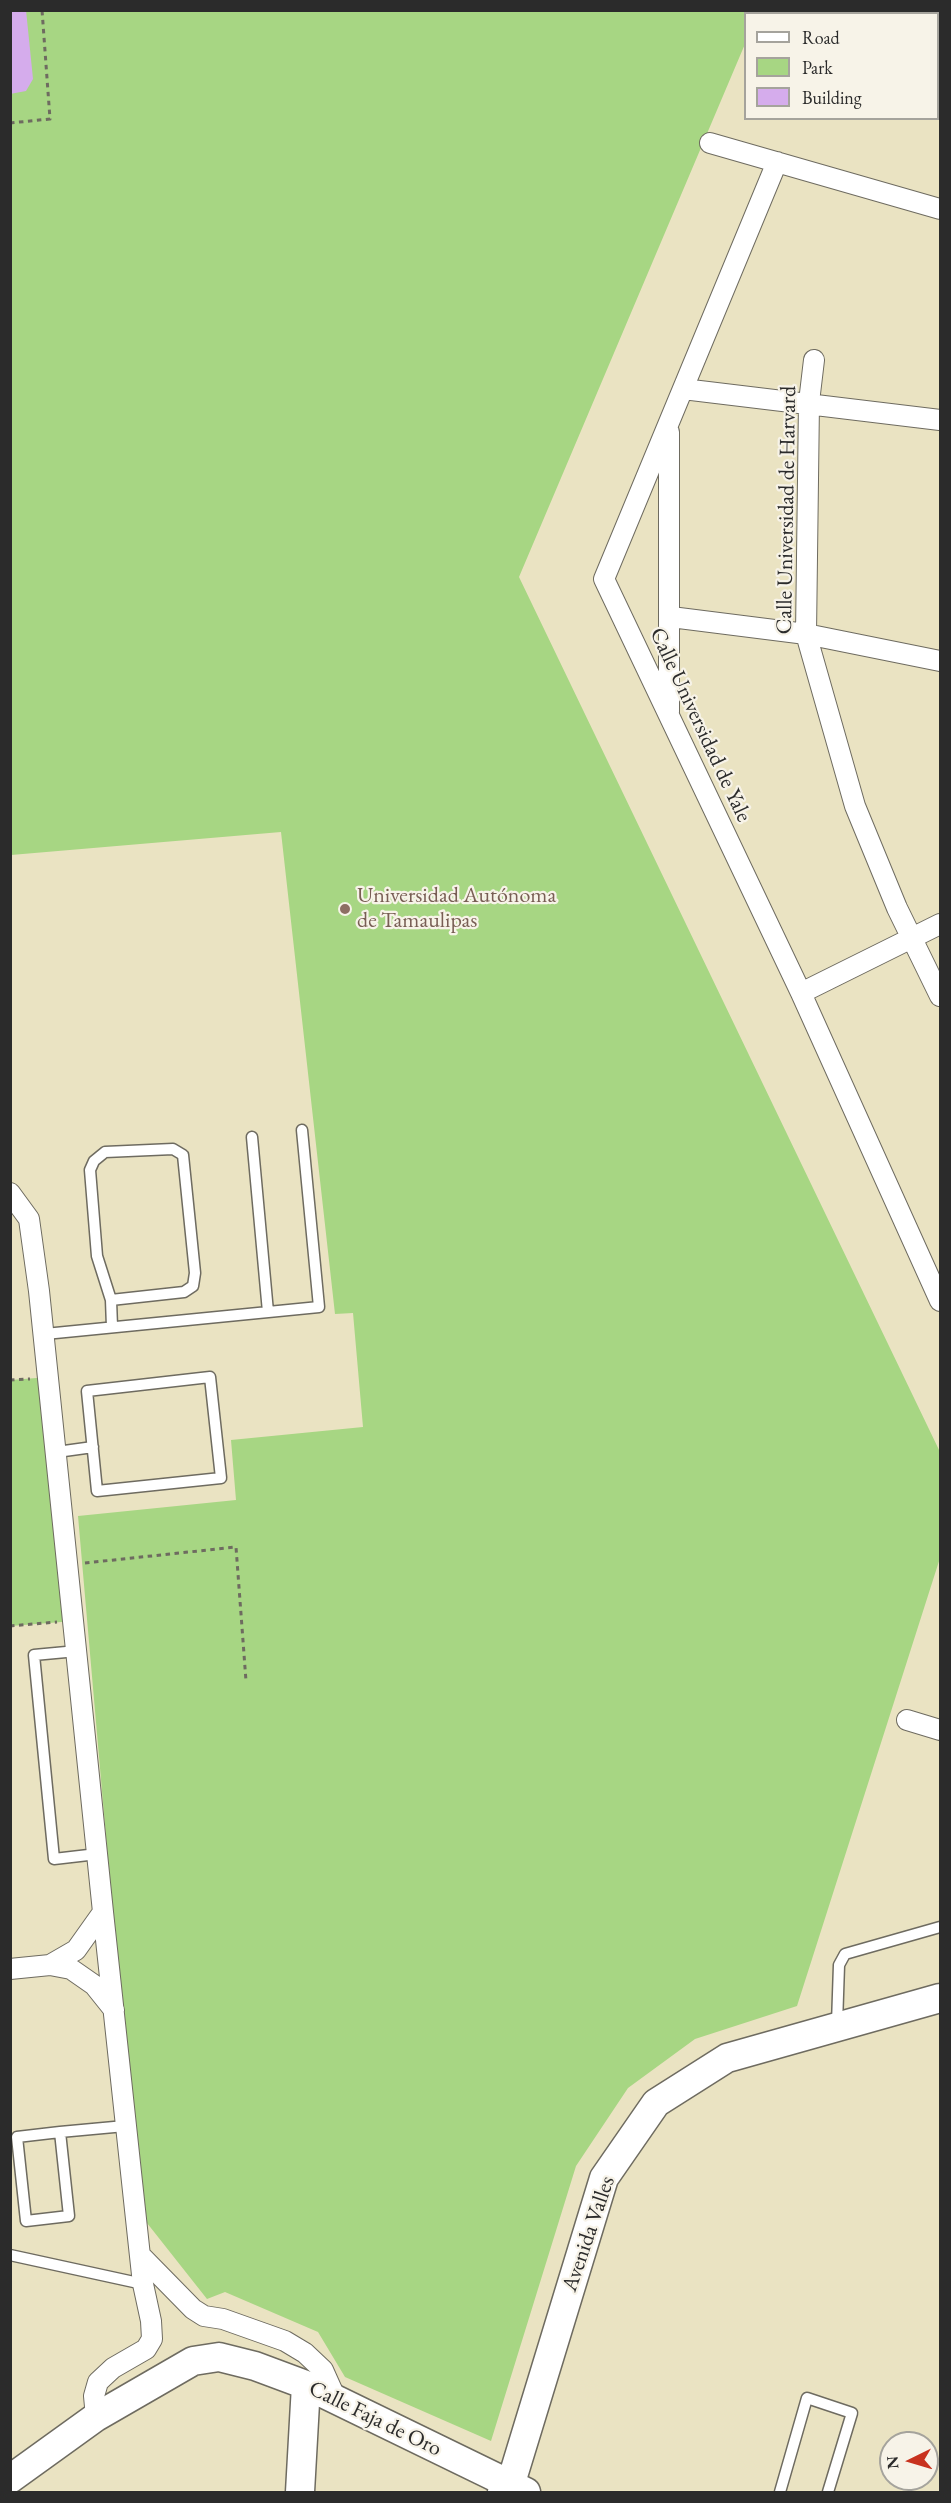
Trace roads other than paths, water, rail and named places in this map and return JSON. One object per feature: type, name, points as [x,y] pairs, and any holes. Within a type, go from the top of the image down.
[{"type":"main road","name":"Avenida Valles","points":[[513,2490],[603,2178],[656,2103],[727,2058],[940,1998]]},
{"type":"main road","name":"Calle Faja de Oro","points":[[96,2416],[194,2361],[219,2357],[255,2366],[306,2385],[513,2490]]},
{"type":"main road","points":[[300,2493],[306,2385]]},
{"type":"main road","points":[[10,2479],[96,2416]]},
{"type":"street","points":[[710,143],[940,209]]},
{"type":"street","name":"Calle Universidad de Yale","points":[[777,162],[604,579],[801,993],[940,1301]]},
{"type":"street","name":"Calle Universidad de Harvard","points":[[814,360],[809,402],[806,634],[855,806],[912,938],[940,996]]},
{"type":"street","points":[[683,389],[809,402],[940,420]]},
{"type":"street","points":[[668,715],[671,617],[669,422]]},
{"type":"street","points":[[671,617],[806,634],[940,661]]},
{"type":"street","points":[[801,993],[940,924]]},
{"type":"street","points":[[10,1193],[29,1219],[45,1334],[125,2126],[143,2284],[152,2339],[146,2349],[113,2368],[98,2382],[94,2396],[96,2416]]},
{"type":"street","points":[[907,1720],[940,1730]]},
{"type":"street","points":[[50,1965],[76,1950],[103,1912]]},
{"type":"street","points":[[10,1969],[50,1965],[71,1969],[94,1985],[114,2010]]},
{"type":"street","points":[[140,2255],[172,2289],[204,2316],[222,2319],[285,2341],[305,2353],[323,2370],[336,2399]]},
{"type":"street","points":[[148,2306],[161,2291],[172,2289]]},
{"type":"lane","points":[[45,1334],[319,1307],[302,1130]]},
{"type":"lane","points":[[252,1137],[268,1312]]},
{"type":"lane","points":[[111,1300],[184,1292],[193,1286],[195,1273],[183,1155],[173,1149],[105,1152],[94,1161],[90,1170],[97,1256],[111,1300],[112,1327]]},
{"type":"lane","points":[[210,1377],[221,1478],[97,1491],[93,1447],[87,1391],[210,1377]]},
{"type":"lane","points":[[57,1452],[93,1447]]},
{"type":"lane","points":[[77,1651],[34,1655],[54,1859],[97,1854]]},
{"type":"lane","points":[[837,2028],[839,1965],[844,1954],[940,1928]]},
{"type":"lane","points":[[60,2132],[69,2216],[26,2220],[17,2136],[60,2132],[125,2126]]},
{"type":"lane","points":[[10,2254],[143,2284]]},
{"type":"lane","points":[[780,2493],[807,2398],[852,2413],[828,2493]]},
{"type":"place","name":"Universidad Autónoma de Tamaulipas","points":[[345,909]]}]
